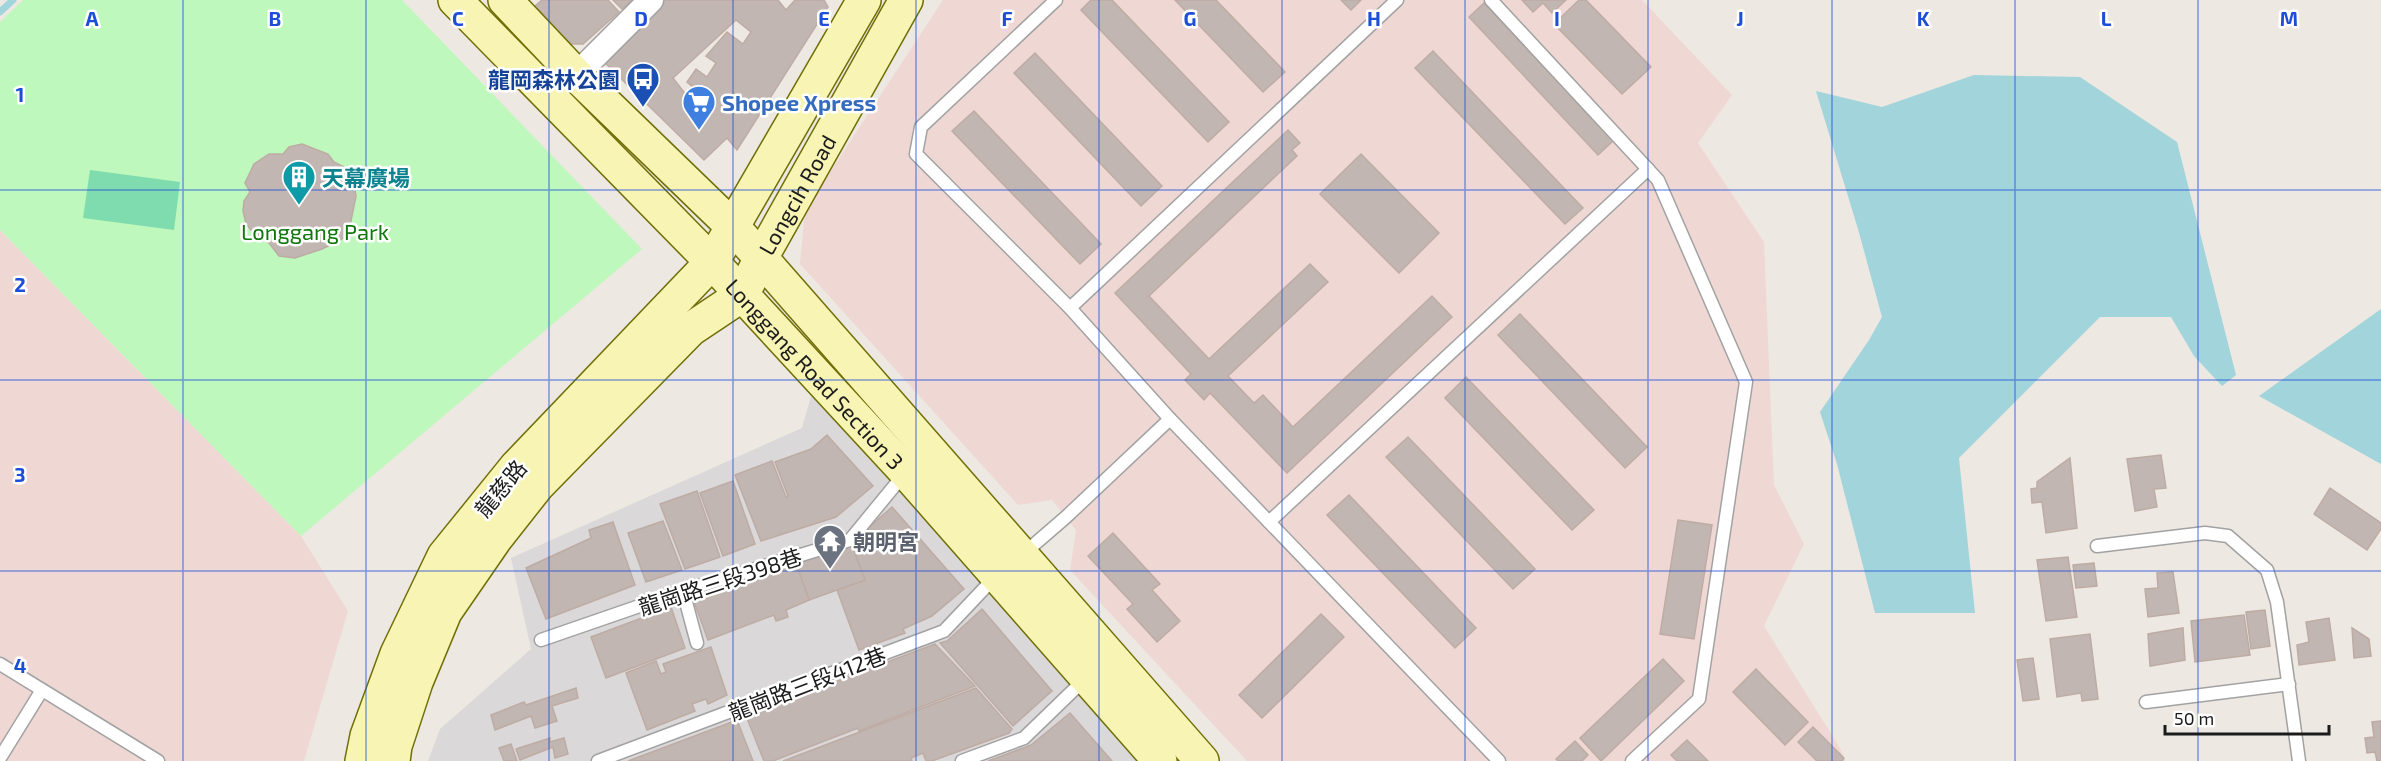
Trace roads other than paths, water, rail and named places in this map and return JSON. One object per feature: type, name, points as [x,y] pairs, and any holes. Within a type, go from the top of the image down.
[{"type":"main road","name":"Longgang Road Section 3","points":[[455,0],[712,262],[906,472],[1009,565],[1202,761]]},
{"type":"main road","name":"Longgang Road Section 3","points":[[505,0],[576,75],[732,226],[761,258],[1009,565],[1086,678],[1160,761]]},
{"type":"main road","name":"Longcih Road","points":[[712,262],[864,0]]},
{"type":"main road","name":"Longcih Road","points":[[742,295],[906,0]]},
{"type":"main road","name":"龍慈路","points":[[362,761],[367,736],[397,654],[444,556],[516,467],[712,262]]},
{"type":"main road","name":"龍慈路","points":[[393,761],[395,746],[416,682],[445,612],[496,538],[537,486],[691,329],[742,295]]},
{"type":"street","points":[[576,75],[651,0]]},
{"type":"lane","points":[[1056,0],[921,127],[916,154],[1070,308],[1170,419],[1499,761]]},
{"type":"lane","points":[[1070,308],[1397,0]]},
{"type":"lane","points":[[1491,0],[1658,180],[1746,382],[1699,699],[1632,761]]},
{"type":"lane","points":[[1269,522],[1648,169]]},
{"type":"lane","name":"龍崗路三段412巷","points":[[598,761],[944,631],[1009,565],[1066,517],[1170,419]]},
{"type":"lane","name":"龍崗路三段398巷","points":[[541,639],[683,591],[849,540],[906,472]]},
{"type":"lane","points":[[2097,546],[2205,533],[2228,536],[2267,570],[2277,602],[2299,761]]},
{"type":"lane","points":[[683,591],[697,643]]},
{"type":"lane","points":[[0,664],[158,761]]},
{"type":"lane","points":[[962,761],[1024,738],[1086,678]]},
{"type":"lane","points":[[2146,702],[2289,684]]},
{"type":"lane","points":[[0,758],[42,690]]},
{"type":"water","points":[[1974,75],[2080,77],[2177,142],[2236,375],[2222,386],[2194,356],[2171,317],[2100,317],[1959,458],[1975,613],[1875,613],[1837,464],[1820,412],[1882,317],[1816,91],[1882,107]]},
{"type":"water","points":[[2381,309],[2381,464],[2259,396]]},
{"type":"waterway","points":[[0,12],[13,0]]},
{"type":"place","name":"龍岡森林公園","points":[[643,108]]},
{"type":"place","name":"Shopee Xpress","points":[[699,131]]},
{"type":"place","name":"天幕廣場","points":[[299,206]]},
{"type":"place","name":"朝明宮","points":[[830,570]]},
{"type":"park label","name":"Longgang Park","points":[[315,231]]}]
